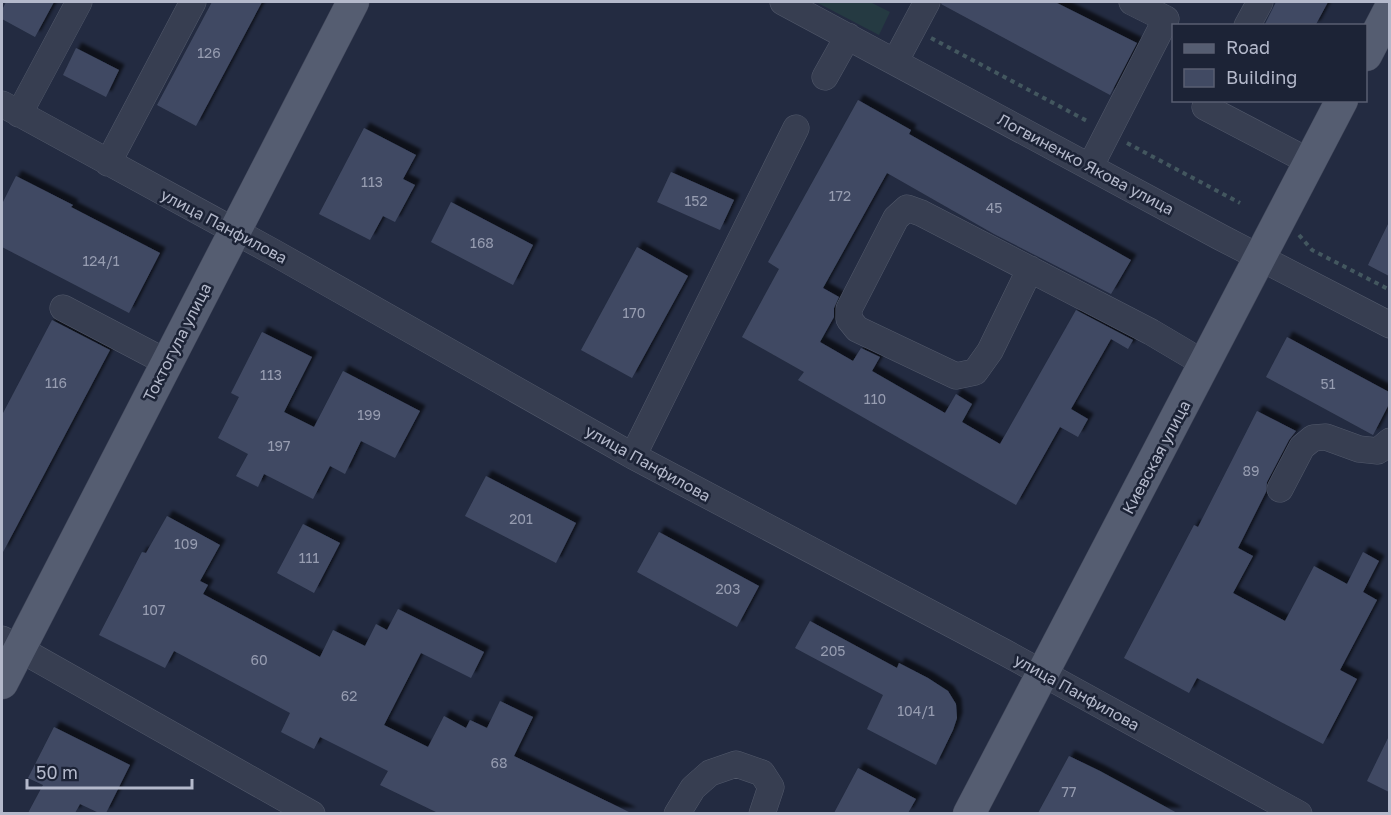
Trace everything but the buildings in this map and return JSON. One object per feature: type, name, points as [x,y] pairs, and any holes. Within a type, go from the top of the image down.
[{"type":"main road","name":"Токтогула улица","points":[[2,683],[10,644],[166,362],[353,2]]},
{"type":"main road","points":[[1367,51],[1389,9]]},
{"type":"main road","name":"Киевская улица","points":[[969,813],[1341,102]]},
{"type":"street","points":[[10,109],[79,2]]},
{"type":"street","points":[[108,163],[193,2]]},
{"type":"street","name":"Логвиненко Якова улица","points":[[783,2],[1389,325]]},
{"type":"street","points":[[888,58],[927,2]]},
{"type":"street","points":[[1090,167],[1166,19],[1132,2]]},
{"type":"street","points":[[1248,24],[1260,2]]},
{"type":"street","points":[[888,58],[904,11]]},
{"type":"street","points":[[825,77],[848,36]]},
{"type":"street","points":[[1207,102],[1205,106],[1310,162]]},
{"type":"street","name":"улица Панфилова","points":[[10,109],[233,231],[633,456],[1299,813]]},
{"type":"street","points":[[633,456],[796,128]]},
{"type":"street","points":[[1030,268],[990,351],[975,372],[956,376],[857,329],[849,319],[849,309],[896,218],[907,208],[1030,268],[1151,332],[1205,364]]},
{"type":"street","points":[[63,308],[166,362]]},
{"type":"street","points":[[1280,489],[1302,447],[1313,438],[1326,437],[1359,449],[1378,451],[1389,441]]},
{"type":"street","points":[[10,644],[312,813]]},
{"type":"street","points":[[677,813],[693,788],[710,773],[736,764],[762,773],[771,787],[762,813]]},
{"type":"path","points":[[904,11],[1095,126]]},
{"type":"path","points":[[1126,142],[1240,203]]},
{"type":"path","points":[[1298,233],[1312,250],[1389,290]]},
{"type":"shaded area","points":[[816,2],[870,2],[890,12],[879,35]]}]
